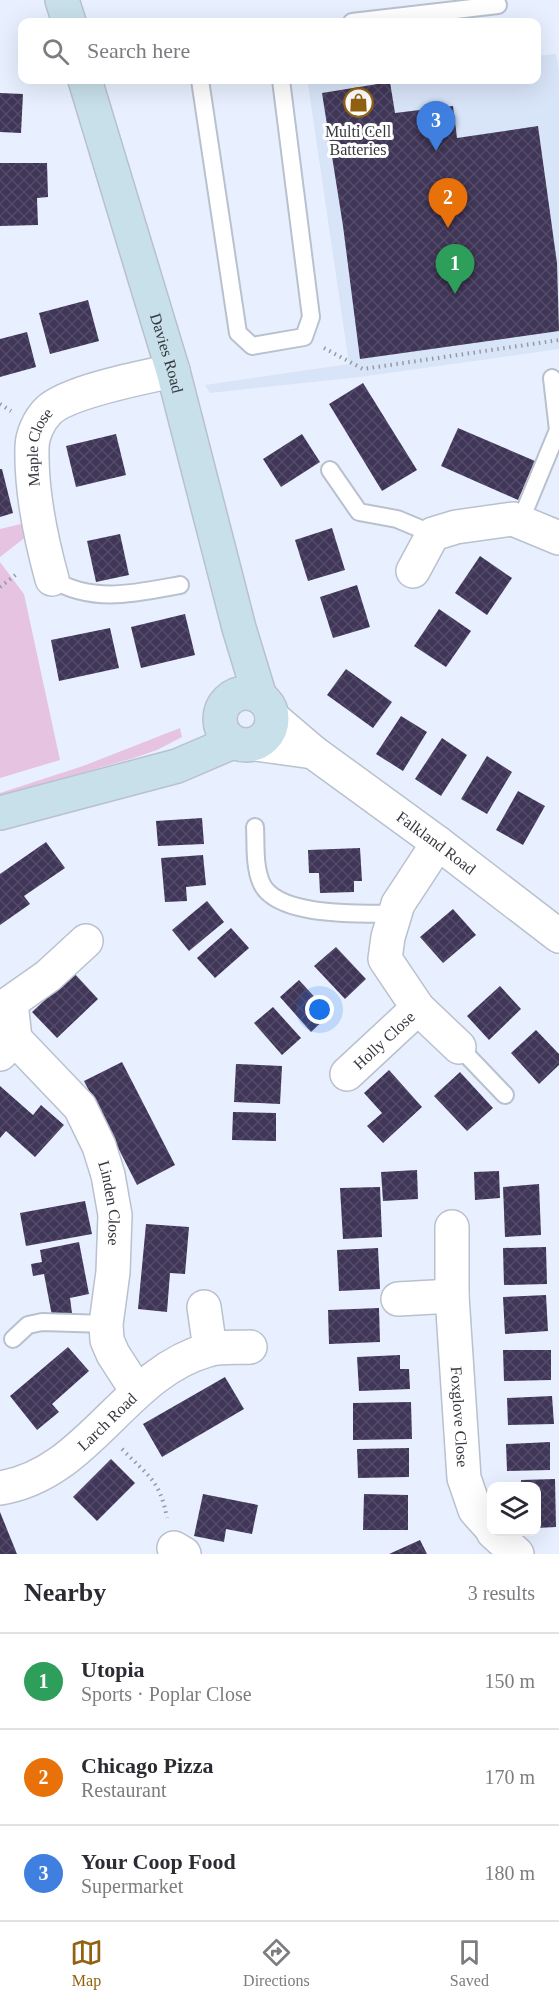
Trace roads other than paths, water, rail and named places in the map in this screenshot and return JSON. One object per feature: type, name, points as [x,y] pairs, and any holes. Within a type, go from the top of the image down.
[{"type":"street","points":[[62,0],[68,18]]},
{"type":"street","name":"Davies Road","points":[[86,84],[173,370],[239,628],[246,719]]},
{"type":"street","name":"Maple Close","points":[[52,579],[45,552],[35,487],[32,447],[40,422],[48,411],[60,403],[93,391],[173,370]]},
{"type":"street","points":[[413,571],[433,534],[456,527],[513,519],[559,538]]},
{"type":"street","points":[[0,813],[177,766],[246,719]]},
{"type":"street","name":"Falkland Road","points":[[246,719],[313,752],[438,843],[559,936]]},
{"type":"street","name":"Holly Close","points":[[438,843],[398,904],[388,937],[385,959],[418,1008],[459,1047]]},
{"type":"street","name":"Linden Close","points":[[86,941],[48,976],[10,1002],[7,1046],[80,1107],[99,1146],[108,1175],[115,1215],[113,1272],[106,1324],[107,1340],[113,1354],[137,1391]]},
{"type":"street","name":"Holly Close","points":[[347,1074],[418,1008]]},
{"type":"street","name":"Foxglove Close","points":[[452,1227],[452,1296],[465,1478],[475,1510],[487,1523]]},
{"type":"street","points":[[398,1299],[452,1296]]},
{"type":"street","points":[[204,1307],[210,1349]]},
{"type":"street","name":"Larch Road","points":[[0,1488],[16,1486],[45,1474],[69,1458],[137,1391],[166,1368],[210,1349],[250,1347]]},
{"type":"street","name":"Foxglove Close","points":[[499,1536],[517,1554]]},
{"type":"lane","points":[[386,18],[498,5]]},
{"type":"lane","points":[[201,84],[238,333],[252,346],[304,337],[311,317],[282,84]]},
{"type":"lane","points":[[520,522],[558,430],[552,378]]},
{"type":"lane","points":[[330,470],[359,512],[397,519],[433,534]]},
{"type":"lane","points":[[52,579],[73,590],[106,596],[180,585]]},
{"type":"lane","points":[[255,826],[257,865],[261,884],[281,902],[298,908],[314,910],[395,914]]},
{"type":"lane","points":[[459,1047],[505,1095]]},
{"type":"lane","points":[[13,1339],[28,1325],[42,1322],[106,1324]]},
{"type":"place","name":"Multi Cell Batteries","points":[[358,103]]},
{"type":"place","name":"Your Coop Food","points":[[436,151]]},
{"type":"place","name":"Chicago Pizza","points":[[448,228]]},
{"type":"place","name":"Utopia","points":[[455,294]]}]
